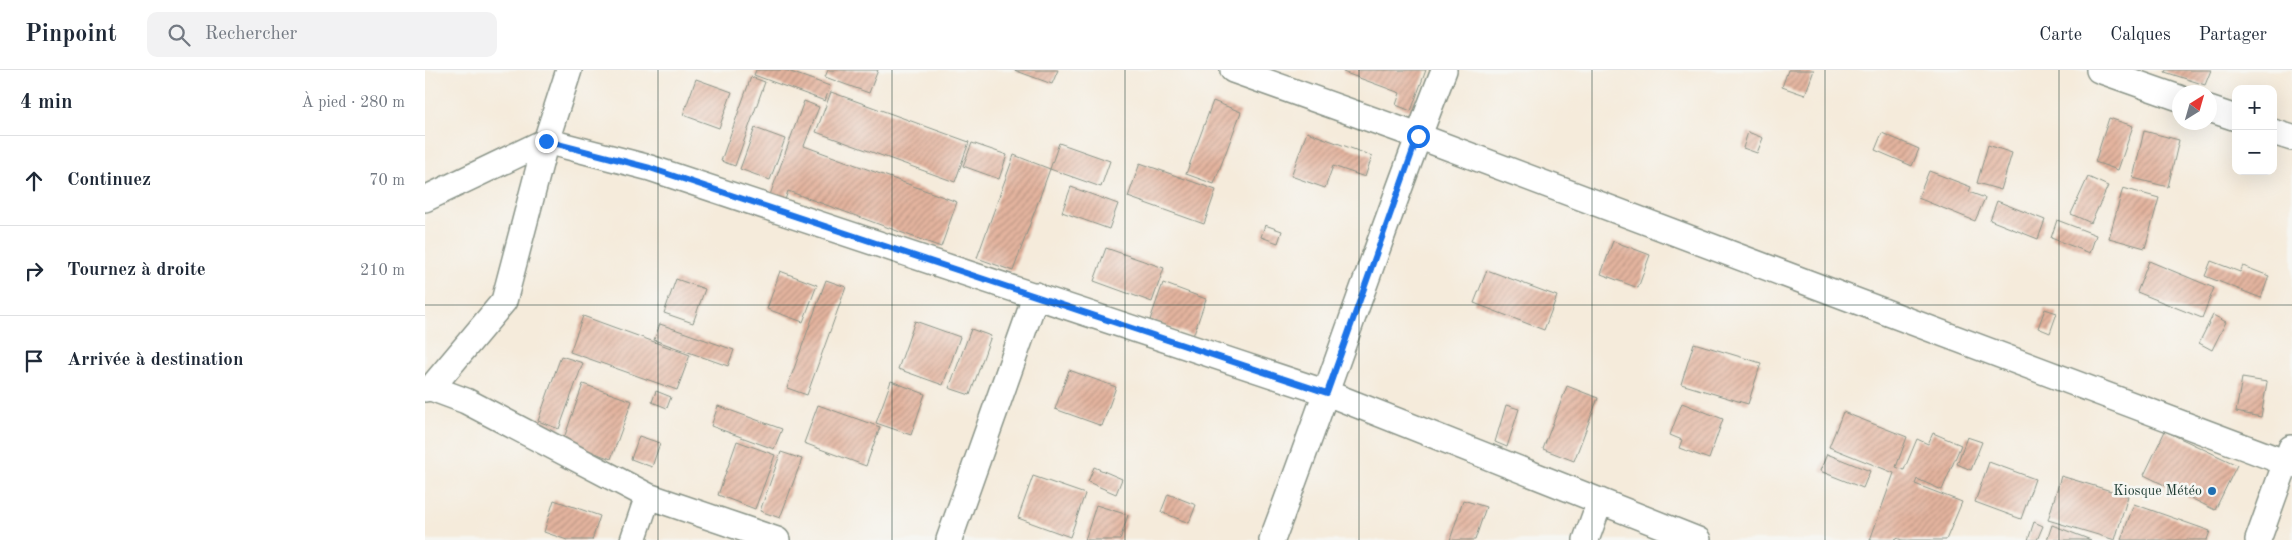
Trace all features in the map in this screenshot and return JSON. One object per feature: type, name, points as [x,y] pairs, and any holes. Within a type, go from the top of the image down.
[{"type":"street","points":[[569,70],[546,141],[504,301],[428,389],[466,401],[648,496],[777,540]]},
{"type":"street","points":[[1233,70],[1418,136],[2290,458],[2258,540]]},
{"type":"street","points":[[1272,540],[1327,393],[1418,136],[1444,70]]},
{"type":"street","points":[[2099,70],[2172,96]]},
{"type":"street","points":[[2217,112],[2232,117]]},
{"type":"street","points":[[2277,133],[2292,138]]},
{"type":"street","points":[[425,199],[546,141],[650,168],[1327,393],[1698,540]]},
{"type":"street","points":[[949,540],[1036,295]]},
{"type":"street","points":[[633,540],[648,496]]},
{"type":"street","points":[[1586,540],[1600,501]]},
{"type":"building","points":[[756,70],[785,70],[830,86],[825,101],[754,75]]},
{"type":"building","points":[[828,70],[878,70],[869,93],[825,77]]},
{"type":"building","points":[[1014,70],[1058,70],[1052,84]]},
{"type":"building","points":[[1343,70],[1426,70],[1411,111],[1396,105],[1400,93],[1343,72]]},
{"type":"building","points":[[1788,70],[1814,70],[1805,95],[1782,87]]},
{"type":"building","points":[[2166,70],[2211,70],[2205,85],[2165,72]]},
{"type":"building","points":[[751,77],[765,82],[735,166],[721,161]]},
{"type":"building","points":[[696,79],[732,92],[719,128],[683,115]]},
{"type":"building","points":[[831,92],[969,142],[955,182],[816,132]]},
{"type":"building","points":[[804,101],[819,107],[804,146],[957,202],[941,247],[788,191],[785,200],[770,195]]},
{"type":"building","points":[[1213,101],[1241,112],[1214,184],[1186,174]]},
{"type":"building","points":[[2109,118],[2133,126],[2118,170],[2095,162]]},
{"type":"building","points":[[755,128],[785,139],[770,180],[740,169]]},
{"type":"building","points":[[2144,131],[2179,140],[2168,187],[2133,178]]},
{"type":"building","points":[[1307,132],[1372,156],[1365,177],[1333,166],[1325,188],[1291,176]]},
{"type":"building","points":[[1748,132],[1763,138],[1757,153],[1743,148]]},
{"type":"building","points":[[1882,133],[1919,149],[1912,166],[1875,150]]},
{"type":"building","points":[[972,143],[1007,155],[999,179],[963,166]]},
{"type":"building","points":[[1059,143],[1110,161],[1101,187],[1050,169]]},
{"type":"building","points":[[1988,145],[2012,153],[2001,190],[1977,183]]},
{"type":"building","points":[[1014,155],[1050,169],[1013,271],[977,258]]},
{"type":"building","points":[[1140,163],[1216,190],[1204,224],[1128,197]]},
{"type":"building","points":[[1929,171],[1971,187],[1969,192],[1985,198],[1975,221],[1918,198]]},
{"type":"building","points":[[2088,177],[2108,186],[2091,223],[2071,214]]},
{"type":"building","points":[[1071,187],[1118,204],[1109,229],[1062,212]]},
{"type":"building","points":[[2123,188],[2159,198],[2145,248],[2109,238]]},
{"type":"building","points":[[1997,201],[2045,220],[2038,239],[1990,220]]},
{"type":"building","points":[[2057,220],[2096,235],[2090,253],[2051,238]]},
{"type":"building","points":[[1265,225],[1282,231],[1278,243],[1261,237]]},
{"type":"building","points":[[1613,241],[1650,255],[1638,288],[1601,274]]},
{"type":"building","points":[[1106,248],[1164,268],[1152,302],[1094,281]]},
{"type":"building","points":[[2149,261],[2214,288],[2202,318],[2137,292]]},
{"type":"building","points":[[2211,261],[2240,272],[2243,266],[2269,276],[2261,298],[2205,276]]},
{"type":"building","points":[[1487,270],[1557,296],[1544,330],[1474,303]]},
{"type":"building","points":[[780,271],[817,285],[803,322],[767,309]]},
{"type":"building","points":[[676,279],[705,289],[693,323],[664,313]]},
{"type":"building","points":[[826,280],[846,287],[807,395],[787,388]]},
{"type":"building","points":[[1163,283],[1206,299],[1193,336],[1150,320]]},
{"type":"building","points":[[2045,309],[2057,313],[2050,333],[2038,328]]},
{"type":"building","points":[[2213,315],[2226,322],[2212,350],[2199,343]]},
{"type":"building","points":[[583,316],[690,355],[677,390],[570,352]]},
{"type":"building","points":[[915,321],[960,337],[943,385],[898,369]]},
{"type":"building","points":[[660,324],[734,350],[728,366],[654,340]]},
{"type":"building","points":[[971,329],[991,336],[970,395],[949,388]]},
{"type":"building","points":[[1694,343],[1761,363],[1748,404],[1681,384]]},
{"type":"building","points":[[561,356],[583,363],[559,429],[538,421]]},
{"type":"building","points":[[1069,370],[1116,387],[1102,426],[1055,409]]},
{"type":"building","points":[[2242,378],[2267,382],[2261,417],[2236,412]]},
{"type":"building","points":[[891,381],[925,394],[911,435],[876,423]]},
{"type":"building","points":[[583,384],[632,401],[611,459],[563,441]]},
{"type":"building","points":[[1567,386],[1598,398],[1574,461],[1543,449]]},
{"type":"building","points":[[656,391],[671,397],[667,408],[652,402]]},
{"type":"building","points":[[1682,403],[1723,419],[1709,459],[1679,448],[1682,440],[1670,435]]},
{"type":"building","points":[[818,405],[880,427],[866,466],[804,443]]},
{"type":"building","points":[[1506,405],[1519,409],[1507,447],[1495,442]]},
{"type":"building","points":[[718,406],[782,429],[774,449],[711,426]]},
{"type":"building","points":[[1843,412],[1907,437],[1896,467],[1904,470],[1917,439],[1928,444],[1933,433],[1961,445],[1942,490],[1917,479],[1915,484],[1962,502],[1946,540],[1902,540],[1896,538],[1895,540],[1870,540],[1894,473],[1829,447]]},
{"type":"building","points":[[2165,431],[2237,465],[2215,510],[2144,475]]},
{"type":"building","points":[[639,436],[660,443],[652,467],[631,459]]},
{"type":"building","points":[[1967,437],[1982,442],[1971,470],[1957,464]]},
{"type":"building","points":[[737,441],[775,455],[755,509],[718,495]]},
{"type":"building","points":[[781,452],[802,459],[780,518],[760,511]]},
{"type":"building","points":[[1827,454],[1870,471],[1863,488],[1820,471]]},
{"type":"building","points":[[1989,462],[2035,479],[2021,519],[1975,502]]},
{"type":"building","points":[[1094,467],[1122,479],[1116,494],[1088,482]]},
{"type":"building","points":[[1033,476],[1085,494],[1070,537],[1018,518]]},
{"type":"building","points":[[2061,476],[2128,496],[2115,540],[2048,520]]},
{"type":"building","points":[[1168,494],[1196,505],[1189,523],[1161,512]]},
{"type":"building","points":[[554,500],[600,516],[592,540],[567,540],[544,532]]},
{"type":"building","points":[[1463,500],[1486,507],[1475,540],[1450,540]]},
{"type":"building","points":[[2134,504],[2210,531],[2207,540],[2121,540]]},
{"type":"building","points":[[1096,505],[1128,515],[1120,540],[1085,540]]},
{"type":"building","points":[[2034,522],[2043,526],[2037,540],[2028,540]]},
{"type":"building","points":[[2052,525],[2091,540],[2047,540]]},
{"type":"place","name":"Kiosque Météo","points":[[2212,491]]},
{"type":"route","points":[[546,141],[650,168],[1327,393],[1418,136]]}]
